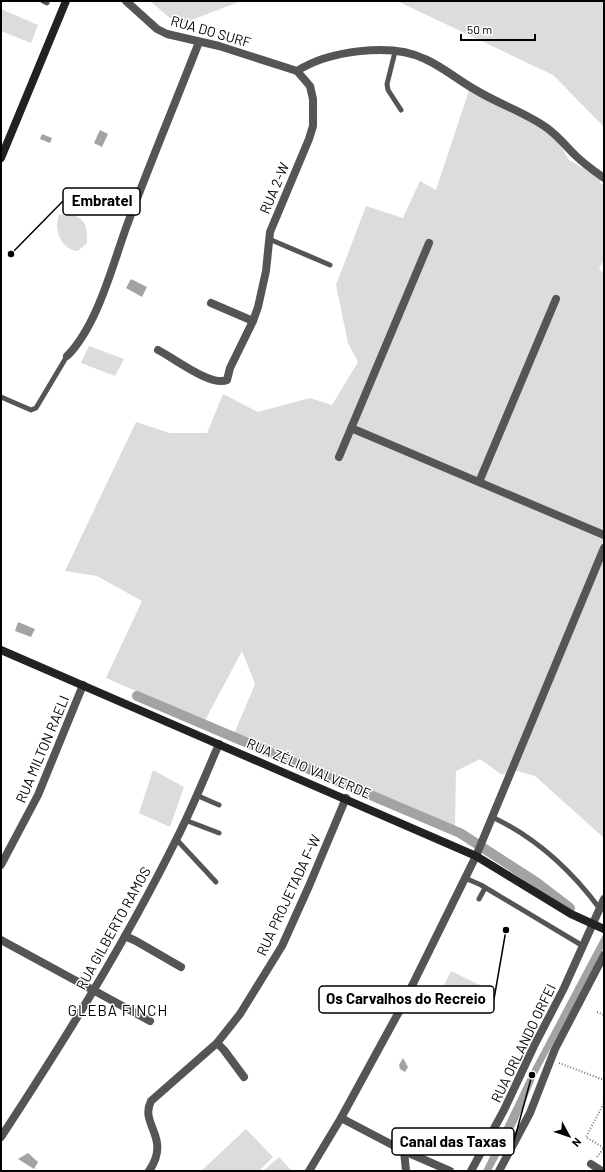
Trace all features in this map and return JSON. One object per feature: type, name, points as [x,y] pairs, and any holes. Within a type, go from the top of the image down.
[{"type":"street","points":[[1,158],[66,1]]},
{"type":"street","name":"RUA DO SURF","points":[[126,1],[156,29],[167,34],[219,46],[297,71]]},
{"type":"street","points":[[67,356],[79,341],[109,278],[126,227],[199,42]]},
{"type":"street","points":[[297,71],[310,63],[330,56],[365,51],[396,52],[412,54],[425,58],[474,90],[530,117],[548,128],[576,156],[604,178]]},
{"type":"street","name":"RUA 2-W","points":[[158,350],[207,379],[222,382],[227,380],[230,368],[253,321],[258,307],[266,271],[269,239],[273,223],[309,139],[312,126],[313,99],[310,86],[297,71]]},
{"type":"street","points":[[339,457],[429,243]]},
{"type":"street","points":[[478,482],[556,299]]},
{"type":"street","points":[[211,303],[253,321]]},
{"type":"street","points":[[351,428],[604,535]]},
{"type":"street","points":[[309,1171],[341,1118],[401,1008],[476,856],[604,548]]},
{"type":"street","name":"RUA ZÉLIO VALVERDE","points":[[1,650],[346,798],[476,856],[572,914],[598,926]]},
{"type":"street","name":"RUA MILTON RAELI","points":[[1,865],[44,780],[83,685]]},
{"type":"street","name":"RUA GILBERTO RAMOS","points":[[1,1137],[43,1074],[125,936],[176,840],[219,744]]},
{"type":"street","name":"RUA PROJETADA F-W","points":[[148,1171],[156,1158],[158,1150],[158,1142],[148,1115],[148,1107],[151,1101],[217,1043],[240,1014],[282,946],[346,798]]},
{"type":"street","name":"RUA ORLANDO ORFEI","points":[[471,1171],[504,1110],[583,946],[598,926],[600,909],[604,899]]},
{"type":"street","points":[[125,936],[181,967]]},
{"type":"street","points":[[1,940],[92,991],[150,1021]]},
{"type":"street","points":[[499,1171],[530,1113],[550,1060],[604,955]]},
{"type":"street","points":[[217,1043],[224,1050],[244,1078]]},
{"type":"street","points":[[341,1118],[404,1151],[450,1171]]},
{"type":"street","points":[[404,1151],[406,1171]]},
{"type":"street","points":[[591,1164],[602,1171]]},
{"type":"lane","points":[[396,52],[387,84],[388,90],[401,110]]},
{"type":"lane","points":[[269,239],[330,265]]},
{"type":"lane","points":[[1,397],[31,410],[36,408],[67,356]]},
{"type":"lane","points":[[196,795],[219,805]]},
{"type":"lane","points":[[492,817],[522,833],[571,872],[600,909]]},
{"type":"lane","points":[[185,820],[219,833]]},
{"type":"lane","points":[[176,840],[216,882]]},
{"type":"lane","points":[[465,878],[485,888],[583,946]]},
{"type":"lane","points":[[479,899],[485,888]]},
{"type":"path","points":[[597,1012],[604,1015]]},
{"type":"path","points":[[550,1060],[604,1080]]},
{"type":"path","points":[[591,1164],[604,1148],[586,1137],[604,1103]]},
{"type":"shaded area","points":[[150,1],[257,1],[239,2],[178,25]]},
{"type":"shaded area","points":[[397,1],[604,1],[604,127],[553,75]]},
{"type":"shaded area","points":[[1,9],[38,25],[31,43],[1,31]]},
{"type":"shaded area","points":[[469,90],[530,117],[560,144],[569,160],[600,178],[600,183],[604,186],[604,259],[599,269],[604,273],[604,838],[535,776],[513,770],[502,775],[480,759],[456,771],[455,827],[234,734],[255,684],[242,651],[201,728],[133,699],[136,691],[106,678],[142,601],[97,576],[65,571],[136,422],[170,433],[207,433],[223,394],[258,412],[310,398],[332,405],[358,362],[348,343],[336,285],[366,206],[403,218],[420,181],[436,190]]},
{"type":"shaded area","points":[[100,130],[108,134],[102,147],[94,143]]},
{"type":"shaded area","points":[[42,134],[52,138],[50,143],[40,139]]},
{"type":"shaded area","points":[[68,213],[82,220],[86,227],[87,243],[78,251],[67,247],[60,238],[58,232],[57,221],[59,215]]},
{"type":"shaded area","points":[[131,279],[147,287],[142,297],[126,288]]},
{"type":"shaded area","points":[[89,346],[124,359],[115,376],[81,363]]},
{"type":"shaded area","points":[[18,622],[35,629],[31,637],[15,631]]},
{"type":"shaded area","points":[[153,770],[184,787],[170,827],[139,813]]},
{"type":"shaded area","points":[[604,933],[604,947],[536,1076],[517,1122],[491,1171],[483,1171],[530,1073]]},
{"type":"shaded area","points":[[451,971],[482,986],[476,1000],[444,985]]},
{"type":"shaded area","points":[[403,1058],[408,1067],[405,1072],[400,1069],[399,1065]]},
{"type":"shaded area","points":[[246,1129],[273,1157],[259,1171],[201,1171]]},
{"type":"shaded area","points":[[28,1153],[38,1162],[34,1169],[18,1159]]},
{"type":"shaded area","points":[[279,1157],[292,1171],[263,1171]]},
{"type":"waterway","points":[[137,696],[460,833],[536,882],[570,908]]},
{"type":"place","name":"Embratel","points":[[11,254]]},
{"type":"place","name":"Os Carvalhos do Recreio","points":[[506,930]]},
{"type":"place","name":"Canal das Taxas","points":[[532,1075]]},
{"type":"district","name":"GLEBA FINCH","points":[[118,1010]]}]
